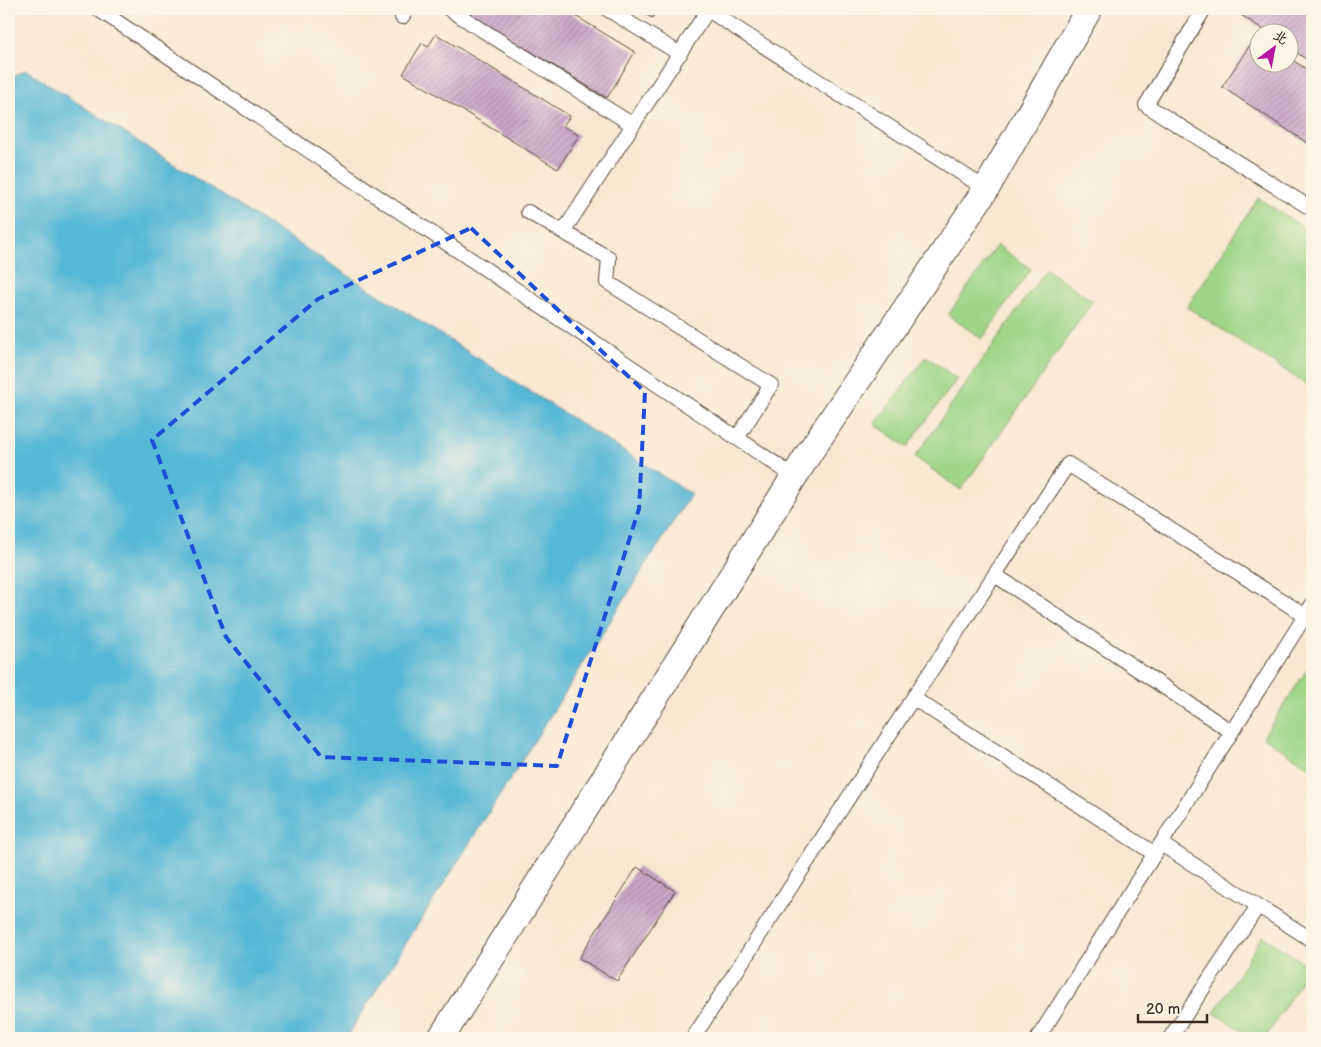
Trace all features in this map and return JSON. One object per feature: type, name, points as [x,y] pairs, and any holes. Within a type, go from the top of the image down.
[{"type":"street","points":[[441,1038],[795,477],[986,189],[1089,9]]},
{"type":"lane","points":[[98,9],[795,477]]},
{"type":"lane","points":[[449,9],[633,126]]},
{"type":"lane","points":[[607,9],[680,54]]},
{"type":"lane","points":[[1204,9],[1146,105],[1312,209]]},
{"type":"lane","points":[[563,232],[708,10],[986,189]]},
{"type":"lane","points":[[528,212],[609,258],[607,282],[772,385],[737,438]]},
{"type":"lane","points":[[693,1038],[913,698],[1068,464],[1310,614],[1232,732],[1042,1037]]},
{"type":"lane","points":[[995,575],[1232,732]]},
{"type":"lane","points":[[913,698],[1158,849],[1258,906],[1312,940]]},
{"type":"lane","points":[[1170,1038],[1258,906]]},
{"type":"highlighted area","points":[[471,228],[645,392],[639,509],[557,766],[321,757],[226,637],[152,440],[318,299]]},
{"type":"green space","points":[[1258,198],[1312,233],[1312,388],[1187,307]]},
{"type":"green space","points":[[997,245],[1031,269],[982,339],[948,315]]},
{"type":"green space","points":[[1046,269],[1093,301],[961,490],[915,457]]},
{"type":"green space","points":[[926,356],[957,379],[907,447],[875,424]]},
{"type":"green space","points":[[1312,662],[1312,769],[1263,737]]},
{"type":"green space","points":[[1262,936],[1310,967],[1265,1038],[1253,1038],[1214,1013]]},
{"type":"water","points":[[26,70],[691,494],[346,1038],[9,1038],[9,78]]},
{"type":"building","points":[[461,9],[564,9],[635,52],[607,98]]},
{"type":"building","points":[[637,9],[658,9],[652,18]]},
{"type":"building","points":[[1232,9],[1312,9],[1312,63],[1298,54],[1298,22],[1252,22]]},
{"type":"building","points":[[436,34],[570,116],[563,126],[579,135],[558,169],[403,74],[422,43],[428,47]]},
{"type":"building","points":[[1248,48],[1248,72],[1298,72],[1298,64],[1312,73],[1312,146],[1222,87]]},
{"type":"building","points":[[637,867],[675,891],[617,981],[579,958]]}]
